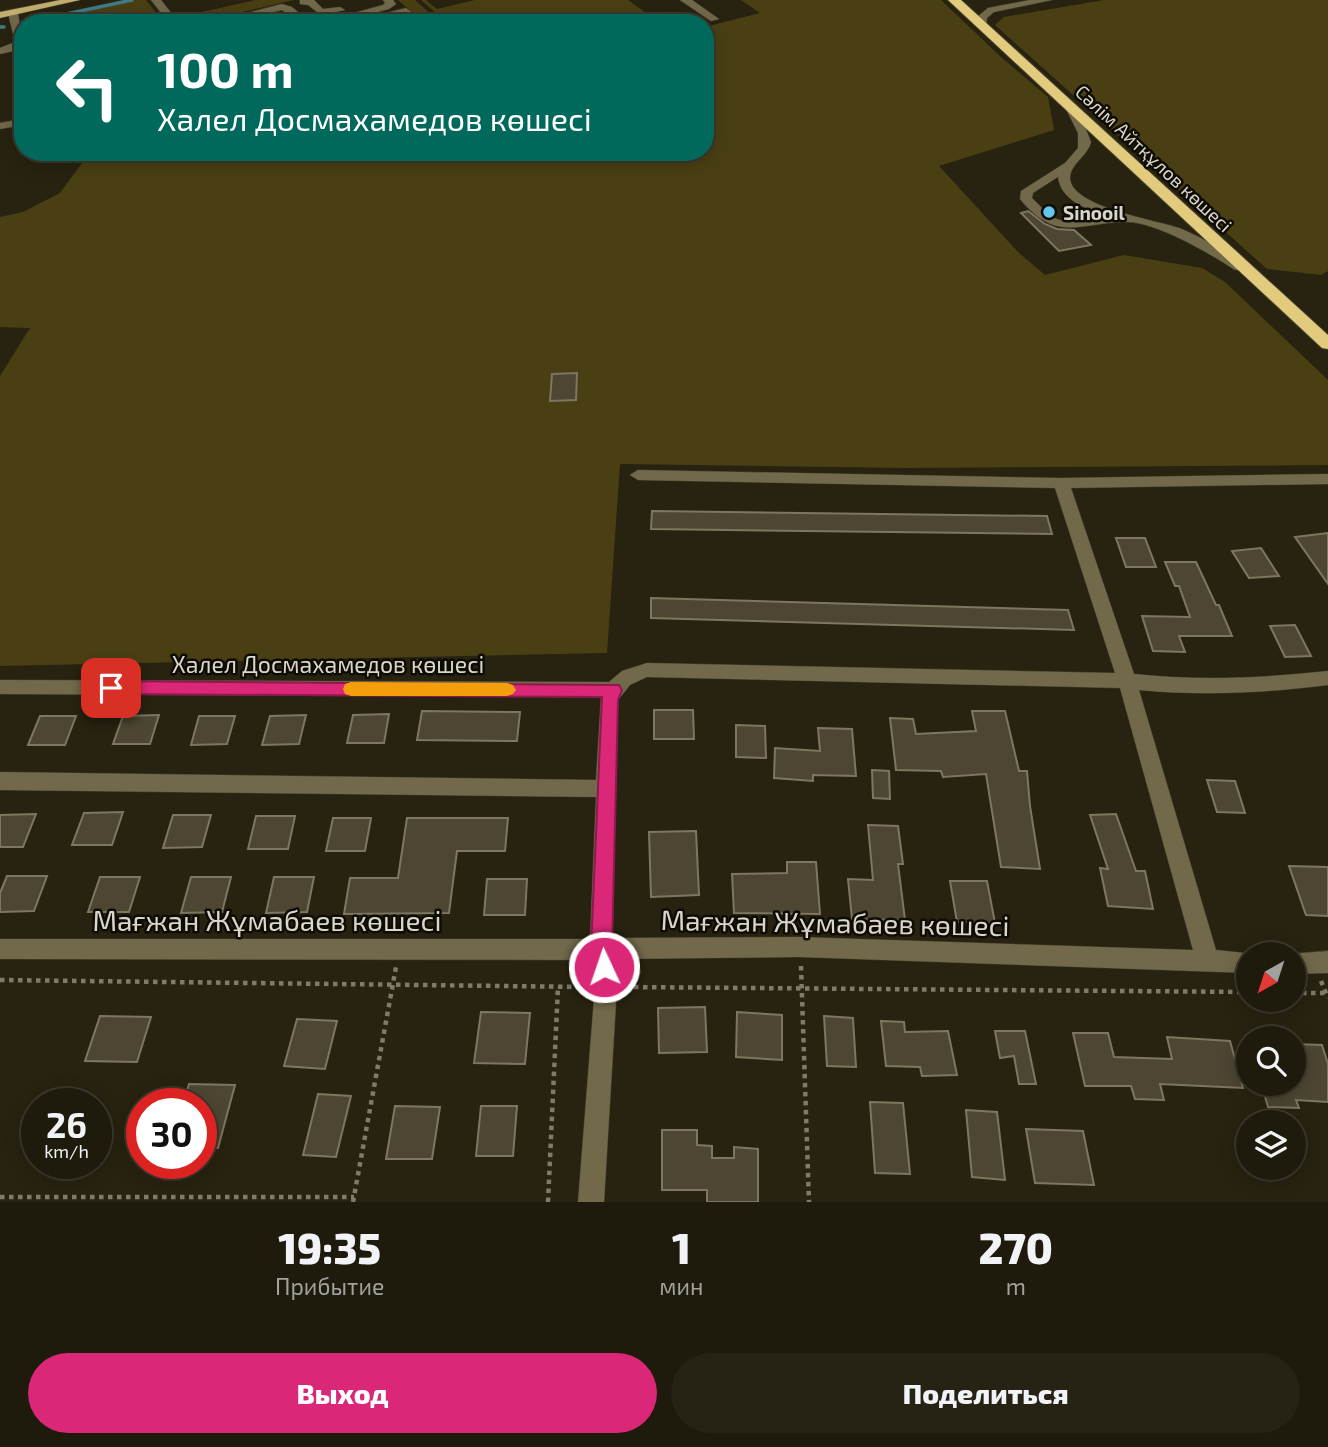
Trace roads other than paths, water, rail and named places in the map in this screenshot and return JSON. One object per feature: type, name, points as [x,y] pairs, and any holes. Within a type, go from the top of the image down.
[{"type":"highway","name":"Сәлім Айтқұлов көшесі","points":[[954,0],[1328,344]]},
{"type":"main road","points":[[0,15],[51,2],[75,0]]},
{"type":"street","points":[[156,0],[167,14]]},
{"type":"street","points":[[332,0],[342,5],[353,3]]},
{"type":"street","points":[[368,14],[378,5],[372,0]]},
{"type":"street","points":[[372,14],[389,6],[388,0]]},
{"type":"street","points":[[366,14],[393,8],[398,5],[394,0]]},
{"type":"street","points":[[685,0],[706,14]]},
{"type":"street","points":[[982,26],[982,17],[991,10],[1047,0]]},
{"type":"street","points":[[303,14],[295,7],[304,1]]},
{"type":"street","points":[[245,14],[304,1],[311,2],[319,12],[344,14]]},
{"type":"street","points":[[252,14],[282,7],[295,14]]},
{"type":"street","points":[[390,14],[403,11],[408,14]]},
{"type":"street","points":[[13,13],[14,17]]},
{"type":"street","points":[[1071,107],[1085,138],[1084,148],[1068,166],[1027,191],[1025,194],[1036,209],[1051,222],[1134,222],[1196,240]]},
{"type":"street","points":[[0,140],[12,124]]},
{"type":"street","points":[[1068,166],[1063,180],[1068,189],[1081,200],[1100,209],[1148,222],[1196,240],[1258,279]]},
{"type":"street","points":[[638,475],[1061,483],[1328,479]]},
{"type":"street","points":[[1061,483],[1126,681],[1208,962]]},
{"type":"street","points":[[591,1202],[606,986],[601,948],[609,700],[613,690],[631,675],[648,670],[1126,681],[1187,687],[1274,684],[1328,678]]},
{"type":"street","name":"Халел Досмахамедов көшесі","points":[[0,687],[613,690]]},
{"type":"street","points":[[0,781],[607,789]]},
{"type":"street","name":"Мағжан Жұмабаев көшесі","points":[[0,949],[398,951],[799,947],[1236,962]]},
{"type":"street","points":[[1306,963],[1328,962]]},
{"type":"waterway","points":[[66,14],[132,0]]},
{"type":"place","name":"Sinooil","points":[[1049,212]]}]
